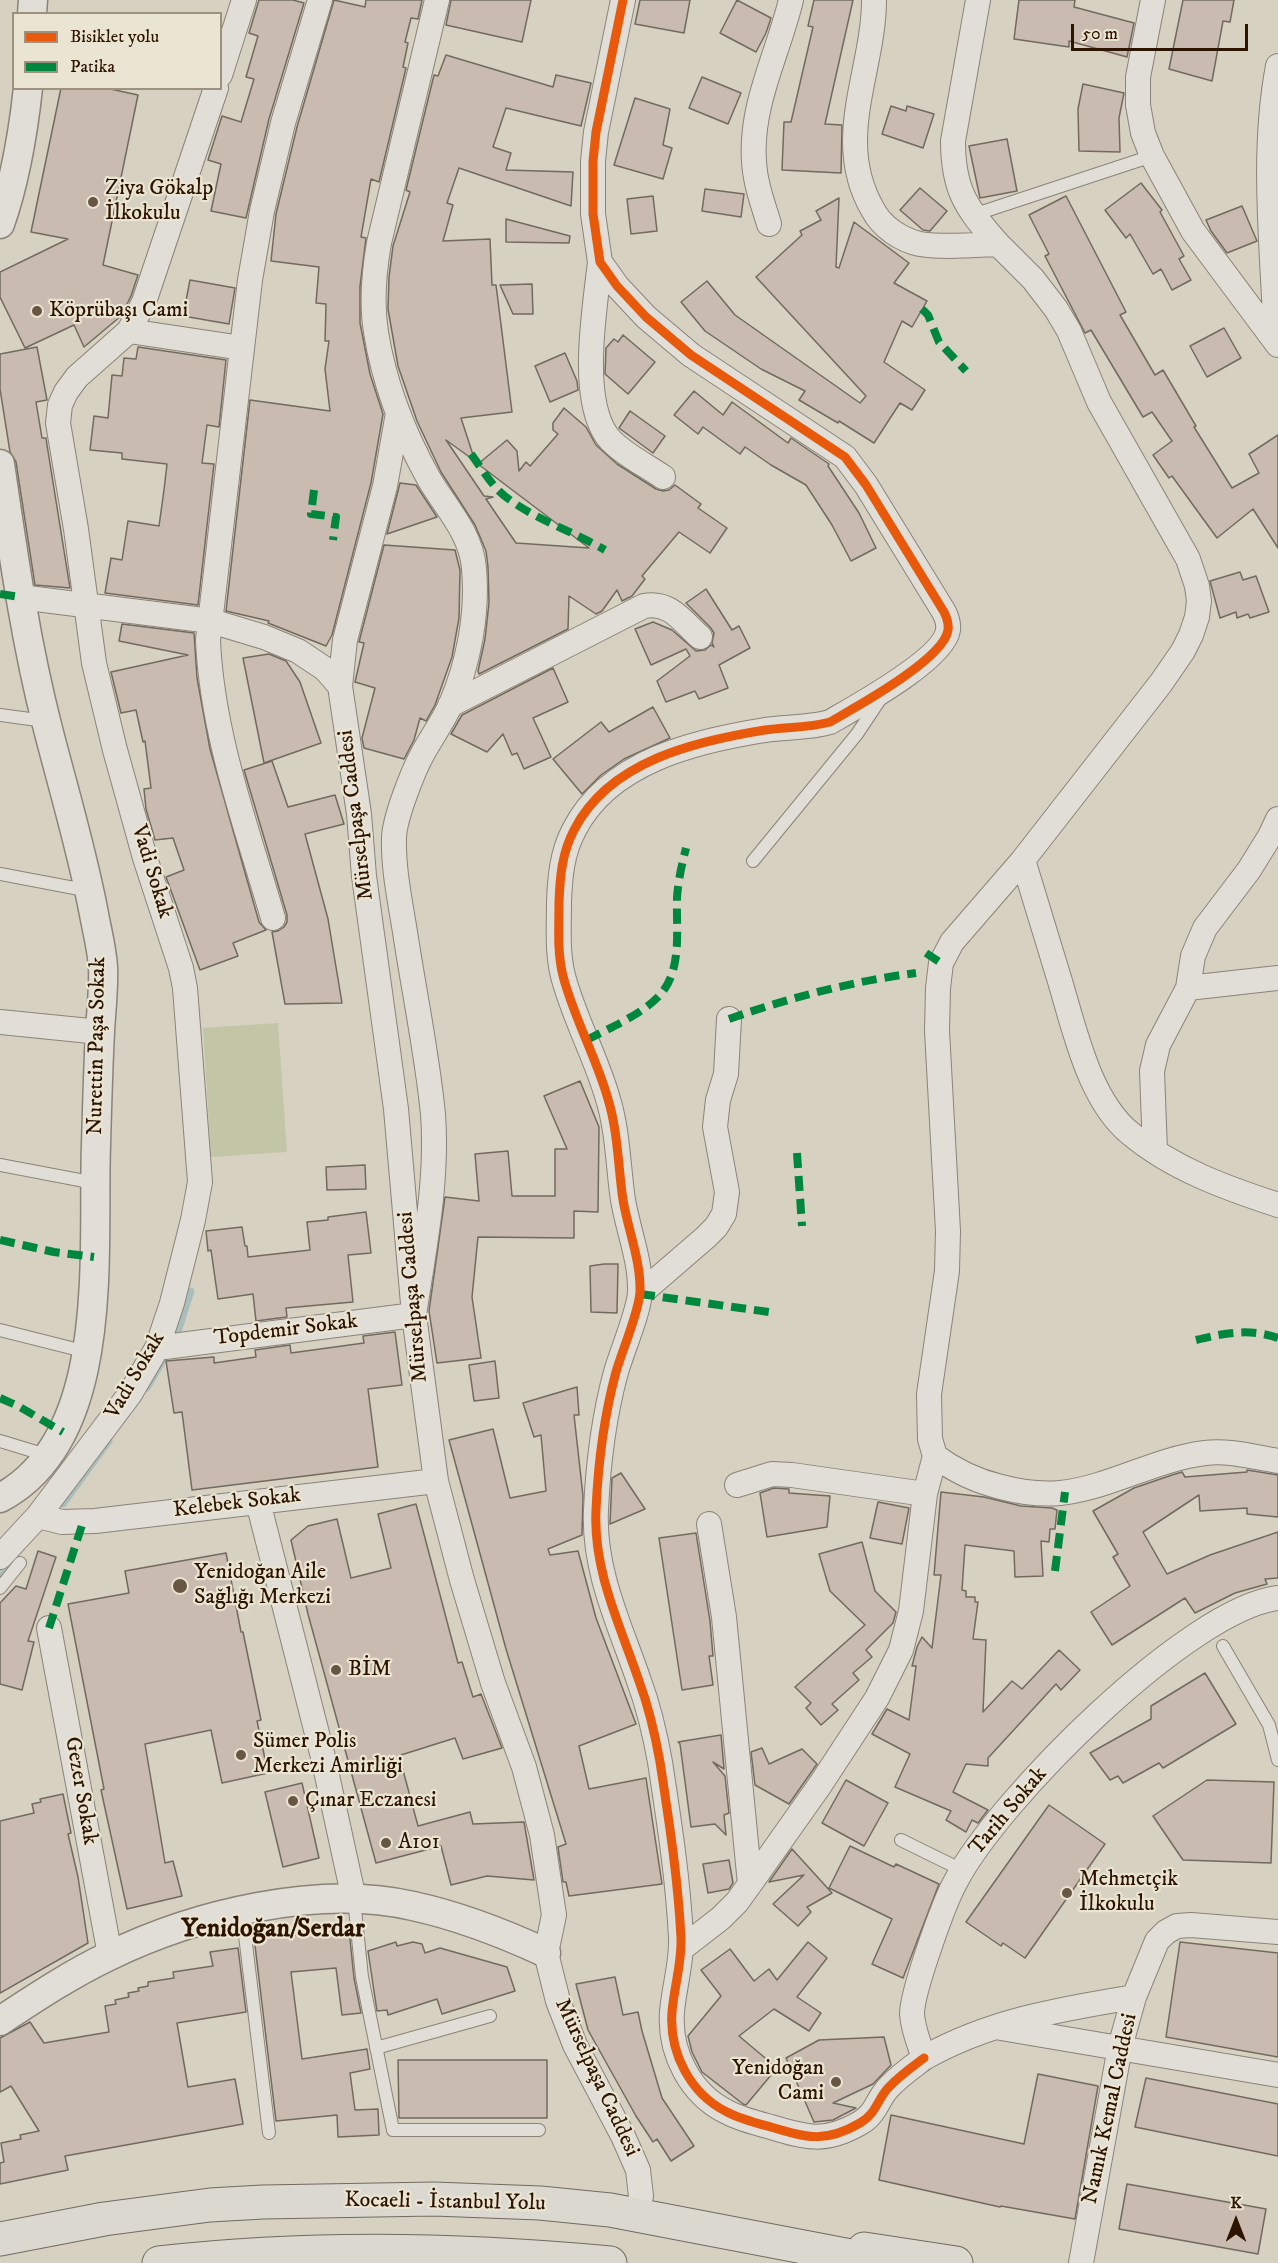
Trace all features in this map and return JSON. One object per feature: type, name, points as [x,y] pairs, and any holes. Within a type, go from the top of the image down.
[{"type":"highway","name":"Kocaeli - İstanbul Yolu","points":[[0,2239],[104,2219],[263,2202],[434,2199],[540,2204],[637,2214],[887,2263]]},
{"type":"highway","points":[[0,2226],[166,2211]]},
{"type":"highway","points":[[637,2214],[957,2263]]},
{"type":"highway","points":[[159,2263],[272,2255],[372,2253],[443,2253],[610,2263]]},
{"type":"street","points":[[222,69],[244,0]]},
{"type":"street","points":[[273,918],[227,759],[218,718],[209,664],[211,621],[250,280],[270,172],[320,0]]},
{"type":"street","points":[[414,1315],[432,1191],[434,1144],[429,1082],[399,896],[395,825],[420,756],[450,705],[474,623],[476,600],[472,552],[462,529],[429,478],[398,413],[386,378],[376,331],[374,272],[437,0]]},
{"type":"street","points":[[623,0],[596,132],[593,161],[593,214],[600,262],[591,385],[595,408],[608,437],[663,477]]},
{"type":"street","points":[[769,224],[757,181],[754,141],[762,93],[791,0]]},
{"type":"street","points":[[874,0],[873,31],[860,84],[855,136],[859,181],[867,200],[878,218],[890,230],[903,238],[935,245],[998,244]]},
{"type":"street","points":[[681,1949],[721,1918],[750,1884],[820,1785],[877,1698],[896,1664],[908,1630],[925,1494],[935,1456],[930,1439],[929,1394],[945,1290],[948,1236],[937,1031],[941,963],[959,932],[1023,860],[1166,676],[1191,635],[1197,617],[1199,602],[1197,586],[1188,560],[1099,402],[1069,331],[1056,309],[1033,279],[973,215],[958,188],[953,141],[978,0]]},
{"type":"street","points":[[1153,0],[1138,77],[1138,105],[1143,133],[1152,156],[1193,231],[1277,343]]},
{"type":"street","points":[[1277,343],[1269,135],[1272,98],[1278,66]]},
{"type":"street","points":[[0,224],[18,151],[28,90]]},
{"type":"street","points":[[215,90],[151,285],[129,331],[242,348]]},
{"type":"street","points":[[600,262],[617,286],[646,317],[691,355],[833,447],[856,469],[948,620],[949,629],[945,640],[918,666],[830,722],[817,726],[771,729],[727,737],[682,749],[633,770],[614,783],[590,807],[576,826],[567,844],[560,875],[560,964],[610,1104],[640,1294],[610,1400],[600,1465],[596,1530],[601,1567],[613,1612],[643,1692],[658,1750],[677,1876],[681,1949],[672,2014],[672,2036],[678,2057],[688,2077],[702,2094],[728,2113],[755,2123],[826,2138],[865,2121],[874,2113],[887,2089],[924,2058],[944,2046],[993,2027],[1060,2009],[1134,1997]]},
{"type":"street","name":"Vadi Sokak","points":[[10,1560],[45,1508],[112,1420],[157,1348],[172,1303],[193,1221],[200,1182],[185,988],[181,968],[115,750],[94,663],[58,423],[60,405],[77,377],[129,331]]},
{"type":"street","name":"Mürselpaşa Caddesi","points":[[398,413],[382,495],[345,640],[340,686],[359,814],[364,876],[396,1109],[414,1315],[436,1481],[462,1580],[493,1683],[524,1767],[542,1835],[554,1915],[546,1953],[565,2022],[639,2170],[641,2196],[637,2214]]},
{"type":"street","name":"Nurettin Paşa Sokak","points":[[0,465],[20,597],[46,721],[90,891],[103,966],[95,1183],[94,1288],[87,1352],[76,1400],[68,1422],[48,1455],[22,1485],[0,1498]]},
{"type":"street","points":[[20,597],[211,621],[264,637],[298,651],[325,669],[340,686]]},
{"type":"street","points":[[450,705],[644,606],[656,604],[665,606],[700,637]]},
{"type":"street","points":[[1155,1151],[1151,1092],[1154,1058],[1158,1045],[1188,988],[1193,956],[1205,928],[1249,870],[1278,819]]},
{"type":"street","points":[[1023,860],[1092,1077],[1116,1118],[1130,1133],[1155,1151],[1226,1188],[1278,1205]]},
{"type":"street","points":[[1188,988],[1278,978]]},
{"type":"street","points":[[640,1294],[706,1237],[724,1214],[727,1192],[715,1127],[718,1100],[726,1074],[729,1019]]},
{"type":"street","points":[[0,1022],[100,1032]]},
{"type":"street","name":"Topdemir Sokak","points":[[157,1348],[414,1315]]},
{"type":"street","points":[[935,1456],[971,1478],[1038,1494],[1065,1492],[1176,1458],[1208,1453],[1235,1454],[1278,1461]]},
{"type":"street","points":[[737,1485],[772,1474],[925,1494]]},
{"type":"street","points":[[28,1478],[45,1508]]},
{"type":"street","name":"Kelebek Sokak","points":[[45,1508],[62,1522],[89,1522],[436,1481]]},
{"type":"street","points":[[258,1502],[323,1757],[354,1899]]},
{"type":"street","points":[[709,1524],[724,1617],[750,1884]]},
{"type":"street","name":"Tarih Sokak","points":[[924,2058],[914,2031],[912,2012],[914,2002],[955,1882],[998,1822],[1039,1773],[1104,1710],[1155,1665],[1222,1618],[1247,1606],[1278,1598]]},
{"type":"street","name":"Gezer Sokak","points":[[49,1628],[110,1955]]},
{"type":"street","points":[[0,2021],[110,1955],[187,1925],[274,1904],[354,1899],[412,1905],[505,1934],[546,1953]]},
{"type":"street","name":"Namık Kemal Caddesi","points":[[1081,2263],[1120,2047],[1134,1997],[1157,1941],[1177,1926],[1191,1925],[1278,1932]]},
{"type":"street","points":[[993,2027],[1278,2075]]},
{"type":"lane","points":[[973,215],[1152,156]]},
{"type":"lane","points":[[753,861],[857,734],[887,687]]},
{"type":"lane","points":[[0,715],[46,721]]},
{"type":"lane","points":[[0,874],[90,891]]},
{"type":"lane","points":[[0,1165],[95,1183]]},
{"type":"lane","points":[[0,1330],[87,1352]]},
{"type":"lane","points":[[0,1441],[48,1455]]},
{"type":"lane","points":[[0,1588],[10,1560]]},
{"type":"lane","points":[[1223,1646],[1269,1725],[1278,1760]]},
{"type":"lane","points":[[900,1840],[962,1870]]},
{"type":"lane","points":[[354,1899],[362,1977],[393,2130],[538,2130]]},
{"type":"lane","points":[[242,1911],[269,2133]]},
{"type":"lane","points":[[376,2048],[490,2016]]},
{"type":"green space","points":[[278,1023],[287,1152],[211,1157],[203,1028]]},
{"type":"building","points":[[259,0],[293,0],[304,3],[269,119],[246,218],[211,211],[221,164],[208,160],[222,116],[241,122],[254,79],[246,77],[258,36],[249,33]]},
{"type":"building","points":[[334,0],[365,7],[366,0],[422,0],[418,19],[411,18],[405,42],[408,43],[403,67],[406,68],[379,182],[371,179],[361,237],[366,238],[360,286],[360,323],[370,374],[383,414],[371,483],[332,635],[326,646],[268,623],[269,621],[226,611],[250,400],[330,411],[325,369],[329,341],[325,341],[326,304],[316,303],[319,267],[271,261],[276,214],[297,127]]},
{"type":"building","points":[[451,0],[531,0],[522,42],[446,25]]},
{"type":"building","points":[[640,0],[690,0],[684,33],[635,24]]},
{"type":"building","points":[[737,0],[771,18],[756,52],[720,33]]},
{"type":"building","points":[[814,0],[853,0],[825,124],[842,125],[841,173],[782,170],[784,122],[791,122],[813,27],[808,26]]},
{"type":"building","points":[[1019,0],[1075,0],[1074,7],[1134,23],[1127,57],[1069,41],[1069,47],[1014,39]]},
{"type":"building","points":[[1183,0],[1234,0],[1230,22],[1223,21],[1212,81],[1169,69]]},
{"type":"building","points":[[446,55],[553,87],[556,75],[591,83],[581,126],[506,108],[493,147],[511,153],[506,170],[573,172],[571,206],[459,168],[447,203],[453,205],[443,241],[490,239],[492,285],[496,285],[512,412],[461,418],[475,461],[446,440],[484,496],[493,497],[486,499],[516,543],[589,548],[478,464],[507,440],[517,451],[519,471],[526,462],[530,466],[558,434],[553,430],[553,423],[564,408],[586,427],[596,445],[617,464],[656,489],[669,490],[675,485],[701,504],[698,508],[727,528],[710,553],[679,532],[642,576],[645,579],[632,596],[622,601],[617,590],[602,611],[596,614],[569,596],[568,629],[479,674],[489,603],[486,551],[475,525],[441,472],[417,421],[398,366],[388,309],[393,246],[410,192],[406,190],[434,75],[438,76]]},
{"type":"building","points":[[702,77],[741,93],[728,124],[689,108]]},
{"type":"building","points":[[1083,84],[1124,93],[1119,118],[1120,152],[1079,151],[1078,109]]},
{"type":"building","points":[[61,90],[115,90],[138,95],[103,265],[138,275],[121,316],[84,347],[74,325],[25,348],[0,297],[0,272],[68,239],[31,232]]},
{"type":"building","points":[[635,98],[670,109],[663,145],[672,148],[663,179],[614,165]]},
{"type":"building","points":[[891,106],[906,111],[907,106],[934,114],[923,148],[882,134]]},
{"type":"building","points":[[1007,139],[1017,191],[980,198],[969,146]]},
{"type":"building","points":[[1141,183],[1162,210],[1160,212],[1184,256],[1179,259],[1191,280],[1172,290],[1161,269],[1153,274],[1130,234],[1126,238],[1105,210]]},
{"type":"building","points":[[920,188],[947,211],[930,231],[923,230],[900,210]]},
{"type":"building","points":[[705,189],[744,194],[741,217],[702,211]]},
{"type":"building","points":[[653,196],[657,231],[631,234],[627,199]]},
{"type":"building","points":[[1066,196],[1126,312],[1120,315],[1155,375],[1163,370],[1196,426],[1194,427],[1232,488],[1259,473],[1249,454],[1278,435],[1278,548],[1253,509],[1217,538],[1172,476],[1169,478],[1153,455],[1172,441],[1152,412],[1143,417],[1091,330],[1085,333],[1045,256],[1049,254],[1029,215]]},
{"type":"building","points":[[839,198],[836,267],[839,268],[854,222],[909,263],[894,283],[927,301],[912,327],[902,321],[884,362],[925,390],[912,410],[900,403],[874,443],[799,400],[805,391],[761,369],[705,331],[681,302],[707,281],[735,315],[860,403],[866,396],[756,277],[802,235],[800,231],[821,220],[816,211]]},
{"type":"building","points":[[1242,206],[1257,241],[1227,253],[1206,220]]},
{"type":"building","points":[[506,219],[570,236],[569,243],[506,242]]},
{"type":"building","points":[[190,280],[235,288],[229,324],[183,316]]},
{"type":"building","points":[[532,284],[533,314],[513,314],[500,285]]},
{"type":"building","points":[[1224,328],[1241,358],[1207,377],[1190,346]]},
{"type":"building","points":[[623,335],[655,362],[628,394],[605,374],[606,348],[614,339],[618,342]]},
{"type":"building","points":[[37,347],[47,400],[36,402],[42,438],[46,438],[70,588],[35,585],[16,462],[10,452],[0,389],[0,354]]},
{"type":"building","points":[[138,347],[226,360],[219,427],[207,425],[202,463],[214,464],[198,605],[105,593],[111,558],[122,560],[128,521],[159,526],[164,490],[167,464],[122,459],[122,453],[90,450],[94,416],[108,418],[112,375],[122,376],[124,358],[136,359]]},
{"type":"building","points":[[565,353],[577,381],[578,390],[550,402],[535,366]]},
{"type":"building","points":[[694,391],[723,415],[732,402],[788,443],[791,438],[829,464],[828,466],[859,513],[876,548],[851,561],[832,525],[806,485],[745,447],[740,454],[703,427],[698,434],[674,415]]},
{"type":"building","points":[[630,411],[665,436],[653,453],[619,428]]},
{"type":"building","points":[[400,483],[416,485],[437,517],[387,534]]},
{"type":"building","points":[[384,545],[455,550],[460,570],[459,618],[452,657],[435,705],[426,721],[420,718],[414,740],[404,759],[364,748],[362,738],[375,688],[355,682],[364,643],[359,642]]},
{"type":"building","points":[[1240,572],[1243,580],[1256,576],[1269,612],[1250,618],[1248,614],[1237,618],[1236,612],[1220,618],[1210,581]]},
{"type":"building","points":[[706,589],[732,630],[739,626],[750,648],[719,665],[728,688],[699,699],[695,691],[666,702],[657,681],[690,656],[686,649],[651,665],[635,629],[653,622],[672,630],[696,651],[705,650],[711,645],[714,647],[712,643],[714,633],[686,603]]},
{"type":"building","points":[[122,624],[194,633],[197,678],[210,749],[259,922],[266,930],[233,943],[238,956],[200,970],[166,877],[184,870],[173,838],[155,840],[146,809],[144,789],[151,788],[145,741],[143,742],[136,710],[121,713],[111,672],[188,655],[119,641]]},
{"type":"building","points":[[269,654],[286,661],[300,682],[321,743],[264,763],[243,658]]},
{"type":"building","points":[[553,668],[568,702],[533,718],[551,757],[524,769],[517,753],[512,755],[503,734],[487,752],[451,734],[462,715]]},
{"type":"building","points":[[653,707],[670,738],[624,759],[601,775],[582,794],[553,759],[601,722],[609,732]]},
{"type":"building","points":[[272,761],[288,807],[335,795],[344,824],[305,834],[328,919],[342,1003],[285,1004],[272,932],[284,927],[287,915],[244,770]]},
{"type":"building","points":[[580,1081],[599,1127],[598,1212],[574,1211],[574,1238],[478,1237],[472,1297],[481,1358],[437,1363],[429,1311],[445,1197],[479,1201],[475,1154],[508,1151],[512,1196],[555,1196],[555,1149],[567,1149],[544,1096]]},
{"type":"building","points":[[365,1165],[366,1189],[327,1190],[326,1167]]},
{"type":"building","points":[[366,1212],[371,1253],[348,1255],[353,1302],[286,1308],[287,1317],[256,1321],[253,1294],[218,1299],[206,1231],[242,1227],[248,1257],[310,1250],[307,1222]]},
{"type":"building","points":[[618,1264],[617,1313],[591,1312],[590,1266]]},
{"type":"building","points":[[395,1332],[402,1385],[368,1389],[378,1467],[192,1490],[182,1412],[174,1413],[166,1361],[214,1357],[214,1363],[256,1357],[255,1350],[290,1345],[291,1353],[364,1343],[363,1336]]},
{"type":"building","points":[[495,1361],[499,1398],[474,1401],[469,1365]]},
{"type":"building","points":[[577,1387],[579,1415],[574,1415],[583,1496],[582,1535],[548,1549],[550,1555],[578,1551],[596,1618],[636,1724],[579,1746],[589,1789],[646,1778],[662,1884],[569,1896],[566,1882],[563,1882],[558,1847],[566,1844],[506,1649],[449,1440],[493,1429],[510,1498],[546,1491],[541,1435],[534,1437],[523,1403]]},
{"type":"building","points":[[1247,1470],[1278,1475],[1278,1517],[1247,1514],[1247,1508],[1200,1511],[1199,1495],[1143,1532],[1167,1574],[1210,1555],[1278,1532],[1278,1578],[1265,1579],[1267,1584],[1235,1593],[1195,1613],[1185,1598],[1112,1645],[1091,1612],[1130,1586],[1113,1557],[1118,1554],[1093,1511],[1134,1488],[1182,1472],[1185,1477],[1247,1472]]},
{"type":"building","points":[[621,1473],[645,1509],[610,1524],[612,1478]]},
{"type":"building","points":[[774,1488],[789,1489],[789,1493],[830,1496],[827,1527],[767,1537],[760,1493]]},
{"type":"building","points":[[941,1492],[1057,1510],[1055,1529],[1050,1529],[1049,1542],[1041,1541],[1043,1576],[1015,1577],[1014,1551],[965,1545],[962,1590],[966,1591],[966,1597],[975,1597],[975,1602],[978,1602],[973,1639],[986,1640],[983,1712],[1012,1681],[1022,1689],[1059,1650],[1080,1670],[1061,1690],[1056,1684],[988,1758],[988,1766],[966,1764],[953,1792],[988,1810],[978,1823],[972,1820],[966,1832],[946,1820],[951,1811],[895,1787],[910,1754],[872,1734],[887,1709],[909,1720],[916,1666],[912,1666],[922,1637],[932,1648],[941,1575],[934,1575]]},
{"type":"building","points":[[878,1502],[909,1508],[902,1544],[870,1538]]},
{"type":"building","points":[[416,1504],[458,1663],[462,1662],[473,1697],[481,1694],[502,1748],[463,1759],[455,1738],[401,1755],[402,1759],[400,1759],[418,1826],[470,1812],[473,1824],[524,1822],[534,1880],[487,1876],[451,1885],[441,1846],[376,1863],[308,1614],[291,1540],[308,1526],[337,1519],[351,1578],[391,1568],[378,1514]]},
{"type":"building","points":[[696,1533],[710,1621],[713,1656],[709,1656],[713,1685],[682,1690],[659,1538]]},
{"type":"building","points":[[862,1542],[875,1591],[896,1612],[893,1623],[866,1650],[872,1657],[853,1673],[859,1680],[832,1704],[838,1710],[821,1725],[806,1708],[811,1703],[795,1687],[865,1625],[830,1591],[819,1554]]},
{"type":"building","points":[[38,1551],[56,1557],[28,1641],[34,1642],[22,1690],[0,1684],[0,1603],[16,1586],[26,1589]]},
{"type":"building","points":[[226,1553],[261,1720],[257,1721],[268,1773],[222,1783],[211,1730],[145,1744],[165,1863],[173,1861],[182,1896],[127,1909],[101,1790],[104,1789],[68,1604],[129,1593],[125,1571]]},
{"type":"building","points":[[1205,1673],[1236,1724],[1163,1768],[1159,1763],[1123,1783],[1118,1776],[1110,1780],[1090,1753],[1151,1719],[1151,1706]]},
{"type":"building","points":[[721,1735],[724,1769],[713,1762],[725,1776],[729,1813],[724,1815],[726,1835],[715,1824],[691,1827],[678,1742]]},
{"type":"building","points":[[762,1748],[769,1764],[802,1749],[817,1764],[789,1804],[755,1785],[751,1752]]},
{"type":"building","points":[[846,1780],[888,1803],[864,1846],[822,1823]]},
{"type":"building","points":[[1207,1780],[1274,1782],[1271,1863],[1183,1860],[1153,1816]]},
{"type":"building","points":[[302,1783],[319,1858],[283,1867],[265,1792]]},
{"type":"building","points":[[63,1794],[88,1943],[0,1993],[0,1821],[34,1813],[32,1804],[41,1802],[40,1799]]},
{"type":"building","points":[[1049,1805],[1105,1844],[1025,1958],[1003,1943],[1001,1946],[966,1922]]},
{"type":"building","points":[[850,1846],[894,1867],[896,1864],[939,1884],[903,1978],[872,1964],[892,1919],[829,1888]]},
{"type":"building","points":[[792,1849],[832,1893],[807,1907],[811,1912],[798,1926],[773,1904],[804,1875],[769,1882]]},
{"type":"building","points":[[729,1860],[733,1883],[729,1889],[708,1893],[703,1864]]},
{"type":"building","points":[[349,1930],[354,1978],[361,2013],[342,2015],[336,1968],[291,1972],[302,2059],[367,2049],[370,2069],[350,2073],[355,2110],[378,2109],[379,2135],[338,2137],[337,2115],[276,2121],[254,1937],[290,1932],[290,1935]]},
{"type":"building","points":[[396,1942],[397,1946],[413,1942],[422,1944],[425,1953],[440,1948],[507,1967],[515,1991],[442,2014],[437,1999],[388,2015],[387,2010],[377,2011],[368,1951]]},
{"type":"building","points":[[808,1942],[827,1958],[797,1997],[821,2013],[809,2031],[774,2009],[739,2036],[777,2068],[746,2105],[743,2104],[702,2072],[692,2052],[688,2036],[721,1996],[701,1970],[730,1949],[754,1981],[769,1969],[777,1980]]},
{"type":"building","points":[[1180,1942],[1278,1953],[1278,2057],[1166,2037]]},
{"type":"building","points":[[238,1948],[246,2012],[177,2023],[188,2087],[235,2079],[243,2124],[65,2156],[68,2170],[0,2184],[0,2163],[4,2162],[1,2143],[21,2139],[20,2135],[39,2131],[11,2086],[0,2092],[0,2038],[30,2022],[44,2043],[109,2032],[105,2006],[116,2004],[115,2000],[129,1997],[128,1993],[139,1991],[138,1988],[148,1986],[148,1982],[174,1978],[173,1972],[213,1966],[210,1952]]},
{"type":"building","points":[[615,1977],[623,2015],[638,2012],[662,2098],[694,2146],[671,2161],[657,2139],[653,2142],[636,2116],[588,2030],[576,1984]]},
{"type":"building","name":"Yenidoğan Cami","points":[[884,2037],[891,2065],[873,2084],[833,2103],[856,2108],[833,2120],[814,2122],[786,2058],[819,2040]]},
{"type":"building","points":[[398,2060],[547,2060],[547,2118],[399,2118]]},
{"type":"building","points":[[1038,2074],[1098,2086],[1075,2219],[1000,2207],[879,2180],[891,2115],[1024,2144]]},
{"type":"building","points":[[1146,2078],[1278,2104],[1278,2156],[1135,2127]]},
{"type":"building","points":[[1127,2184],[1266,2209],[1258,2254],[1119,2229]]},
{"type":"waterway","points":[[178,1332],[191,1291]]},
{"type":"waterway","points":[[147,1388],[164,1359]]},
{"type":"waterway","points":[[63,1504],[109,1441]]},
{"type":"waterway","points":[[0,1575],[14,1559]]},
{"type":"marked path","points":[[922,309],[928,315],[939,342],[966,371]]},
{"type":"marked path","points":[[471,454],[493,485],[504,496],[533,514],[605,550]]},
{"type":"marked path","points":[[314,490],[311,514],[336,517],[333,540]]},
{"type":"marked path","points":[[0,594],[20,597]]},
{"type":"marked path","points":[[587,1040],[642,1010],[666,987],[677,950],[677,898],[686,848]]},
{"type":"marked path","points":[[926,953],[941,963]]},
{"type":"marked path","points":[[729,1019],[821,991],[916,973]]},
{"type":"marked path","points":[[797,1153],[802,1226]]},
{"type":"marked path","points":[[0,1240],[54,1252],[94,1257]]},
{"type":"marked path","points":[[640,1294],[776,1313]]},
{"type":"marked path","points":[[1196,1340],[1247,1332],[1278,1338]]},
{"type":"marked path","points":[[0,1398],[63,1432]]},
{"type":"marked path","points":[[1055,1571],[1065,1492]]},
{"type":"marked path","points":[[49,1628],[83,1522]]},
{"type":"cycle path","points":[[623,0],[596,132],[593,161],[593,214],[600,262],[617,286],[646,317],[691,355],[845,457],[866,485],[944,612],[948,621],[948,630],[943,642],[916,668],[878,694],[830,722],[765,730],[711,741],[683,748],[632,771],[609,787],[589,806],[570,839],[564,856],[560,883],[561,967],[611,1111],[623,1200],[640,1280],[637,1310],[616,1372],[602,1441],[596,1510],[599,1555],[609,1597],[646,1701],[660,1762],[670,1828],[681,1938],[672,2027],[674,2042],[684,2070],[702,2094],[727,2112],[795,2134],[816,2137],[837,2134],[860,2123],[873,2111],[888,2088],[924,2058]]},
{"type":"place","name":"Ziya Gökalp İlkokulu","points":[[93,202]]},
{"type":"place","name":"Köprübaşı Cami","points":[[37,311]]},
{"type":"place","name":"Yenidoğan Aile Sağlığı Merkezi","points":[[180,1586]]},
{"type":"place","name":"BİM","points":[[336,1670]]},
{"type":"place","name":"Sümer Polis Merkezi Amirliği","points":[[241,1755]]},
{"type":"place","name":"Çınar Eczanesi","points":[[293,1801]]},
{"type":"place","name":"A101","points":[[386,1843]]},
{"type":"place","name":"Mehmetçik İlkokulu","points":[[1067,1893]]},
{"type":"place","name":"Yenidoğan Cami","points":[[836,2082]]},
{"type":"district","name":"Yenidoğan/Serdar","points":[[273,1931]]}]
